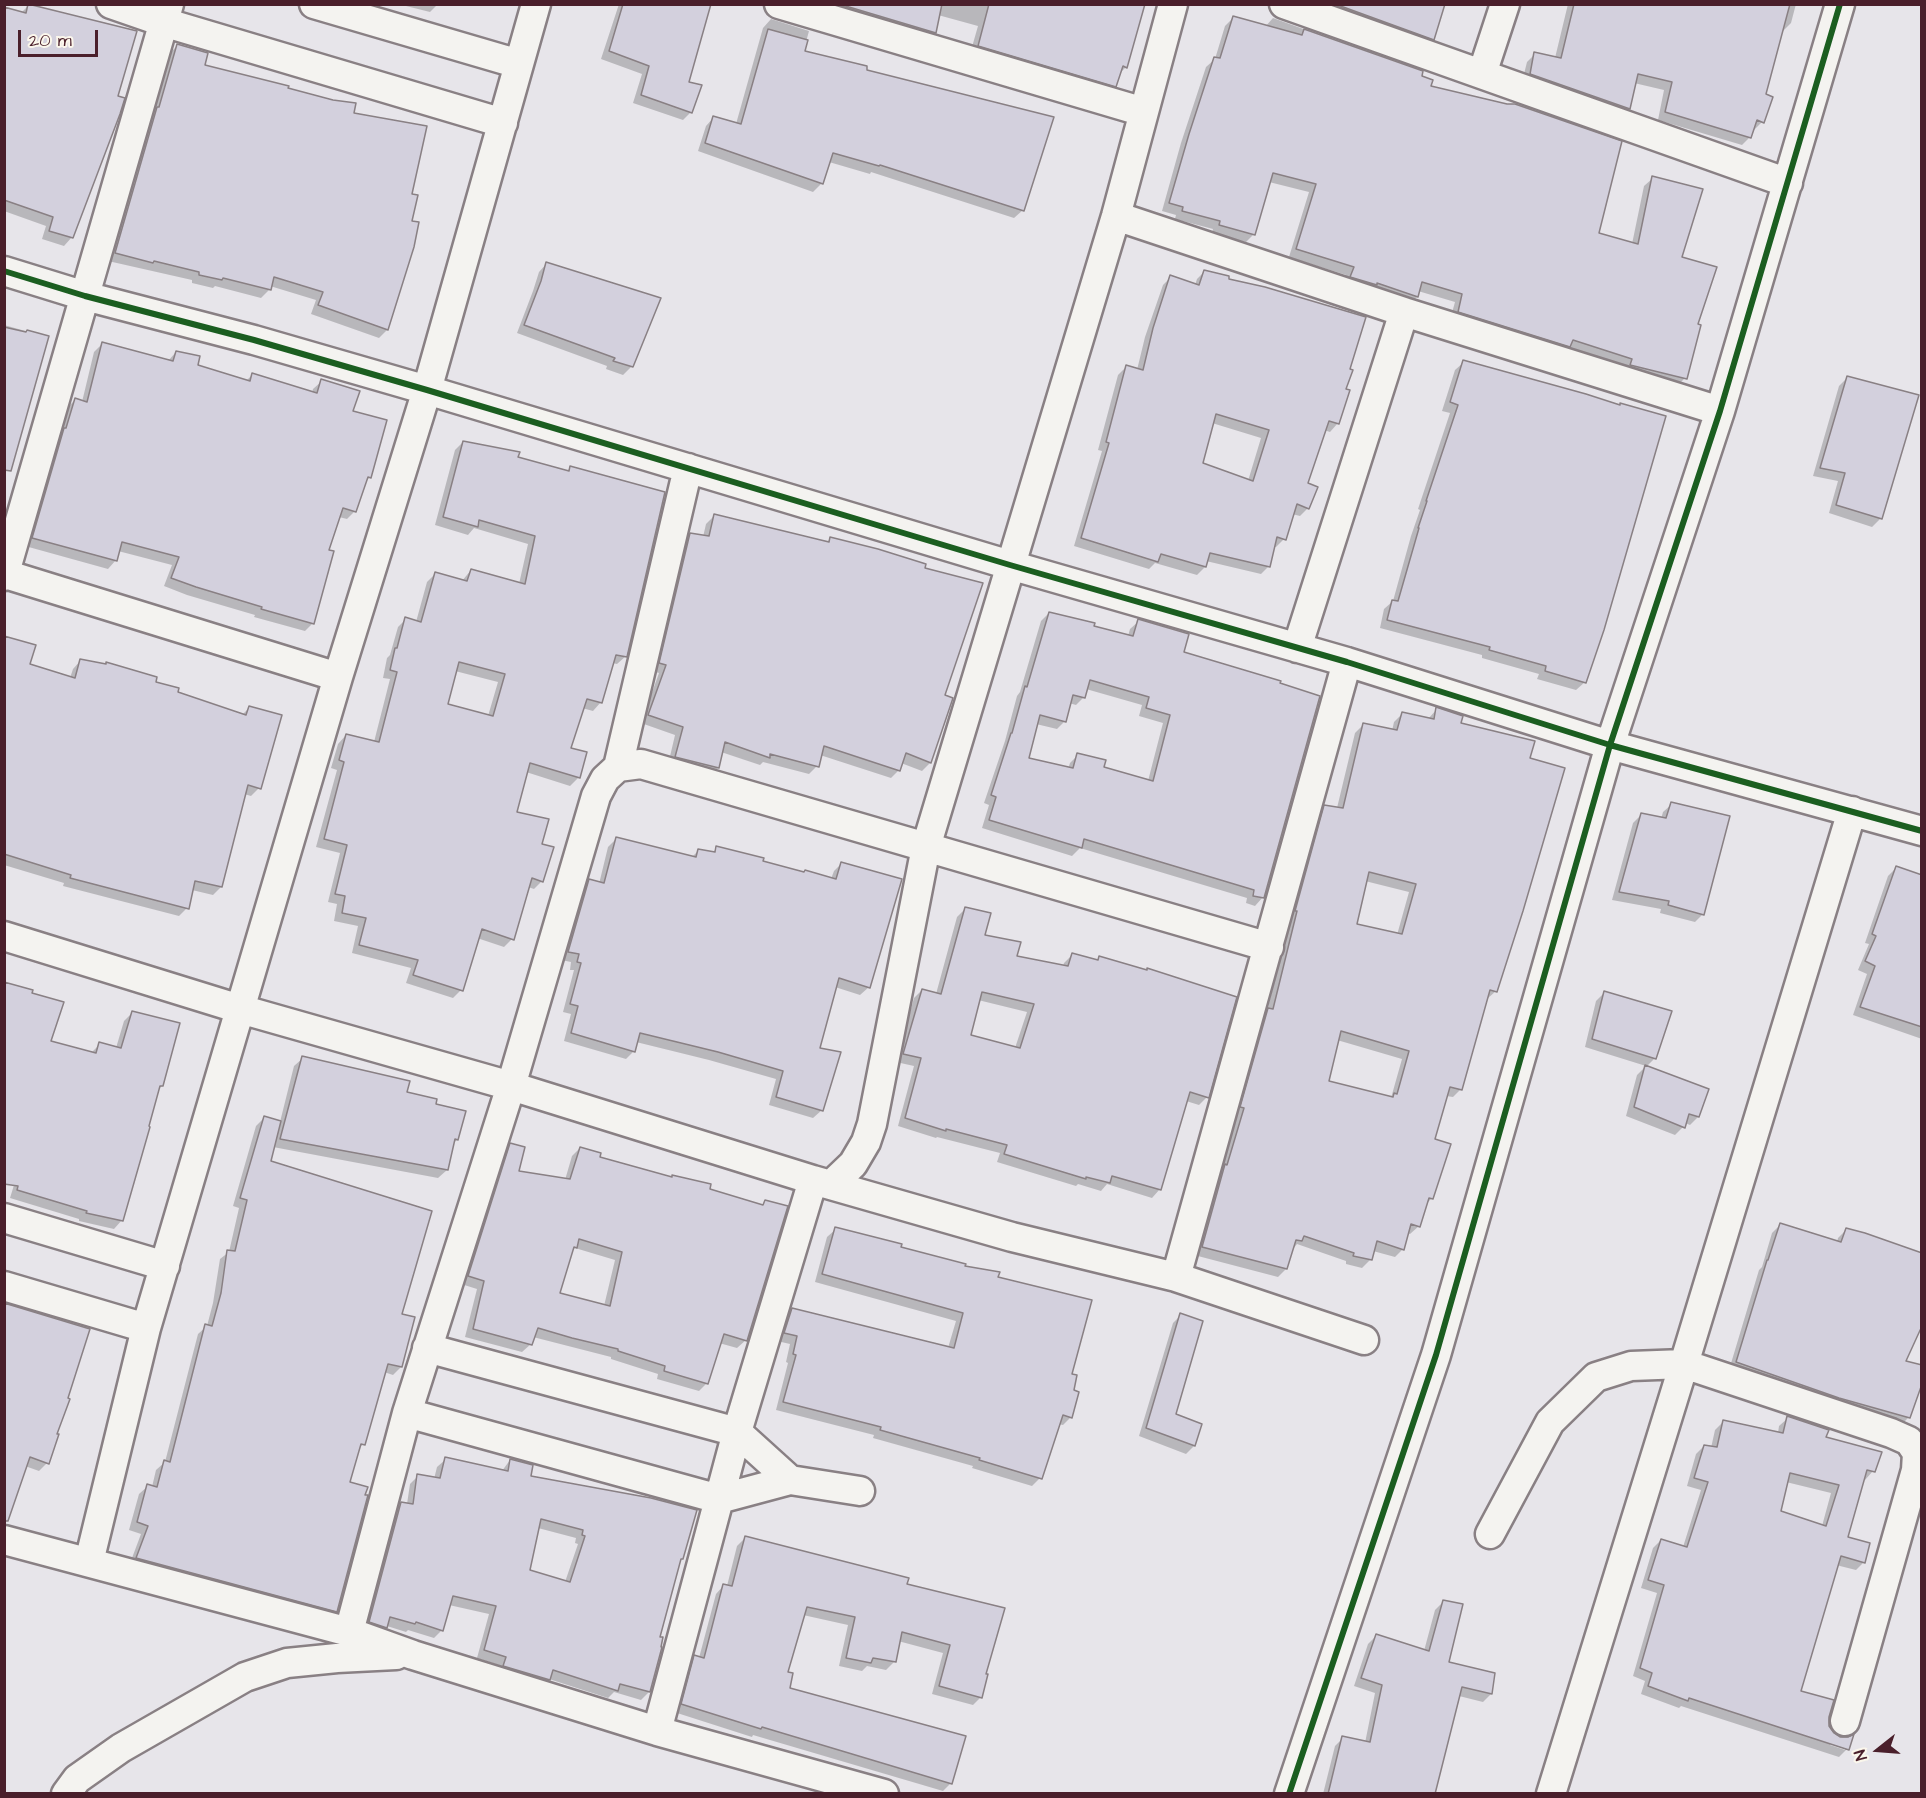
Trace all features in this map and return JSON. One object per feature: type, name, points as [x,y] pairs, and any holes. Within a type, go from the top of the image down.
[{"type":"street","points":[[111,4],[166,13],[503,123]]},
{"type":"street","points":[[314,4],[519,64]]},
{"type":"street","points":[[89,1562],[146,1328],[338,677],[427,390],[536,4]]},
{"type":"street","points":[[779,4],[1144,112]]},
{"type":"street","points":[[657,1731],[737,1432],[822,1182],[854,1164],[866,1142],[872,1124],[926,847],[1116,216],[1173,4]]},
{"type":"street","points":[[1284,4],[1788,183]]},
{"type":"street","points":[[1482,74],[1505,4]]},
{"type":"street","points":[[1289,1794],[1436,1354],[1610,745],[1720,411],[1840,4]]},
{"type":"street","points":[[166,13],[5,575],[338,677]]},
{"type":"street","points":[[1116,216],[1404,312],[1720,411]]},
{"type":"street","points":[[4,271],[85,296],[254,340],[427,390],[1347,662],[1610,745],[1922,831]]},
{"type":"street","points":[[1298,648],[1404,312]]},
{"type":"street","points":[[349,1632],[407,1413],[511,1086],[596,796],[605,779],[618,767],[688,468]]},
{"type":"street","points":[[1176,1277],[1347,662]]},
{"type":"street","points":[[618,767],[641,764],[1269,947]]},
{"type":"street","points":[[1551,1794],[1852,811]]},
{"type":"street","points":[[4,936],[240,1009],[511,1086],[822,1182],[1012,1236],[1176,1277],[1364,1340]]},
{"type":"street","points":[[4,1218],[165,1266]]},
{"type":"street","points":[[4,1286],[146,1328]]},
{"type":"street","points":[[428,1348],[737,1432],[790,1480]]},
{"type":"street","points":[[1490,1534],[1550,1422],[1596,1377],[1631,1366],[1684,1364],[1909,1441],[1917,1453],[1916,1470],[1845,1721]]},
{"type":"street","points":[[407,1413],[719,1499],[790,1480],[860,1491]]},
{"type":"street","points":[[4,1540],[349,1632],[413,1655],[657,1731],[884,1794]]},
{"type":"street","points":[[66,1794],[77,1779],[121,1748],[245,1677],[287,1663],[337,1658],[413,1655]]},
{"type":"building","points":[[28,4],[137,31],[118,96],[125,98],[73,238],[49,231],[53,217],[4,200],[4,7],[26,13]]},
{"type":"building","points":[[623,4],[711,4],[689,82],[702,85],[692,113],[641,95],[649,66],[609,51]]},
{"type":"building","points":[[839,4],[942,4],[936,33]]},
{"type":"building","points":[[989,4],[1145,4],[1127,68],[1123,66],[1116,87],[978,46]]},
{"type":"building","points":[[1335,4],[1445,4],[1434,40]]},
{"type":"building","points":[[1574,4],[1790,4],[1766,94],[1773,97],[1764,123],[1757,120],[1751,138],[1665,112],[1672,82],[1638,74],[1630,109],[1530,74],[1534,52],[1561,58]]},
{"type":"building","points":[[1233,16],[1302,35],[1304,29],[1423,71],[1422,76],[1433,80],[1431,86],[1515,104],[1622,141],[1599,233],[1638,244],[1652,176],[1703,189],[1682,257],[1717,267],[1698,324],[1701,325],[1687,379],[1630,365],[1632,359],[1573,340],[1570,347],[1458,312],[1462,294],[1422,282],[1418,297],[1377,283],[1377,285],[1350,277],[1354,267],[1296,249],[1316,184],[1273,173],[1255,235],[1219,225],[1220,221],[1182,211],[1183,207],[1169,203],[1214,57],[1220,58]]},
{"type":"building","points":[[768,29],[808,40],[805,51],[867,66],[867,70],[1054,117],[1024,211],[880,165],[833,153],[823,184],[705,143],[713,116],[741,124]]},
{"type":"building","points":[[177,44],[208,53],[205,65],[289,86],[288,88],[333,100],[356,103],[354,113],[427,126],[412,194],[418,195],[412,221],[419,222],[414,247],[388,330],[318,305],[323,292],[274,277],[271,290],[223,278],[222,280],[199,275],[199,272],[115,253]]},
{"type":"building","points":[[546,262],[661,298],[633,367],[613,361],[615,358],[524,325]]},
{"type":"building","points":[[1204,270],[1366,317],[1350,369],[1353,370],[1346,389],[1350,390],[1339,424],[1329,421],[1308,483],[1318,487],[1309,509],[1297,504],[1286,540],[1277,537],[1270,567],[1210,553],[1206,567],[1161,554],[1158,562],[1081,538],[1109,443],[1106,442],[1126,365],[1143,370],[1153,328],[1170,275],[1199,285]],"holes":[[[1216,414],[1269,430],[1253,481],[1203,463]]]},
{"type":"building","points":[[4,327],[49,336],[11,471],[4,470]]},
{"type":"building","points":[[102,342],[173,361],[176,351],[200,356],[198,365],[250,381],[252,373],[317,393],[321,379],[360,391],[353,411],[387,420],[371,478],[368,477],[356,512],[343,508],[329,550],[334,551],[314,624],[261,609],[262,607],[171,578],[179,557],[122,542],[117,561],[32,538],[64,428],[66,428],[75,398],[87,402]]},
{"type":"building","points":[[1463,360],[1666,416],[1604,630],[1586,683],[1545,671],[1546,666],[1489,650],[1490,647],[1387,620],[1392,600],[1398,601],[1426,501],[1458,405],[1450,402]]},
{"type":"building","points":[[1847,376],[1919,395],[1882,519],[1836,505],[1845,473],[1820,468]]},
{"type":"building","points":[[463,441],[520,452],[518,457],[569,471],[570,466],[665,492],[627,657],[616,655],[602,703],[587,699],[571,748],[587,752],[580,778],[530,763],[517,812],[549,819],[542,844],[554,847],[543,882],[532,878],[514,940],[482,929],[463,991],[413,975],[418,960],[359,945],[366,918],[342,913],[345,896],[335,894],[347,845],[324,839],[344,762],[339,760],[346,734],[379,742],[397,672],[390,670],[405,617],[421,622],[435,572],[467,581],[471,569],[525,584],[535,536],[479,520],[478,527],[443,517]],"holes":[[[459,662],[505,674],[493,716],[448,704]]]},
{"type":"building","points":[[714,514],[829,542],[830,537],[878,549],[926,564],[925,568],[983,583],[945,695],[953,698],[931,763],[906,753],[900,771],[824,746],[819,767],[770,754],[770,758],[725,742],[719,768],[675,757],[683,727],[648,715],[666,665],[659,663],[690,533],[709,536]]},
{"type":"building","points":[[1049,612],[1095,623],[1094,626],[1133,636],[1138,619],[1189,634],[1184,652],[1281,681],[1280,683],[1320,696],[1264,898],[1253,896],[1254,890],[1084,839],[1082,848],[989,820],[996,797],[991,795],[1025,686],[1027,687]],"holes":[[[1090,680],[1149,697],[1146,708],[1170,715],[1153,781],[1104,767],[1106,760],[1077,753],[1073,768],[1029,758],[1040,715],[1066,722],[1073,695],[1085,698]]]},
{"type":"building","points":[[4,636],[36,645],[30,664],[75,678],[80,659],[106,664],[106,662],[157,677],[156,682],[179,688],[178,692],[246,715],[249,706],[282,715],[261,789],[248,785],[222,887],[195,881],[189,909],[70,878],[71,875],[4,854]]},
{"type":"building","points":[[1436,707],[1463,716],[1461,723],[1535,741],[1530,758],[1565,768],[1497,992],[1490,990],[1462,1090],[1450,1087],[1435,1139],[1451,1144],[1433,1199],[1429,1198],[1420,1227],[1411,1224],[1404,1250],[1377,1241],[1372,1260],[1353,1256],[1354,1253],[1304,1236],[1302,1241],[1296,1240],[1287,1269],[1202,1247],[1225,1164],[1227,1165],[1244,1108],[1240,1107],[1268,1008],[1273,1009],[1297,911],[1295,911],[1324,805],[1343,808],[1363,723],[1397,730],[1402,712],[1434,719]],"holes":[[[1369,872],[1416,884],[1402,934],[1357,924]],[[1341,1031],[1409,1051],[1397,1094],[1394,1093],[1393,1097],[1329,1081]]]},
{"type":"building","points":[[1671,802],[1730,816],[1704,915],[1668,905],[1669,901],[1619,892],[1641,813],[1666,818]]},
{"type":"building","points":[[616,837],[696,857],[698,849],[715,852],[716,846],[764,858],[763,861],[836,879],[841,862],[902,879],[870,988],[839,978],[820,1048],[841,1052],[823,1111],[776,1097],[783,1071],[640,1033],[635,1052],[571,1033],[578,1006],[570,1004],[581,963],[577,962],[579,954],[568,952],[589,879],[604,883]]},
{"type":"building","points":[[1896,866],[1922,875],[1922,1027],[1860,1007],[1875,966],[1865,961],[1876,936],[1872,934]]},
{"type":"building","points":[[965,907],[991,913],[985,935],[1021,942],[1017,956],[1068,966],[1072,953],[1098,960],[1099,956],[1147,970],[1147,968],[1237,997],[1209,1098],[1190,1092],[1161,1190],[1112,1176],[1110,1183],[1086,1177],[1086,1179],[1004,1154],[1007,1145],[946,1129],[946,1131],[905,1118],[921,1058],[903,1054],[922,989],[941,994]],"holes":[[[982,992],[1034,1004],[1020,1048],[971,1035]]]},
{"type":"building","points":[[4,982],[64,1002],[51,1041],[96,1053],[99,1042],[121,1048],[132,1011],[180,1023],[123,1221],[86,1213],[87,1211],[17,1190],[18,1186],[4,1184]]},
{"type":"building","points":[[1604,991],[1672,1011],[1656,1059],[1592,1039]]},
{"type":"building","points":[[302,1056],[410,1081],[407,1092],[437,1099],[436,1104],[466,1111],[458,1140],[455,1139],[448,1170],[280,1139]]},
{"type":"building","points":[[1645,1065],[1709,1089],[1699,1117],[1689,1114],[1685,1128],[1634,1107]]},
{"type":"building","points":[[264,1116],[281,1121],[271,1161],[432,1211],[402,1314],[415,1317],[402,1367],[388,1364],[365,1445],[361,1444],[350,1482],[368,1487],[365,1495],[368,1495],[337,1612],[136,1558],[148,1526],[137,1522],[147,1484],[157,1487],[164,1460],[170,1462],[205,1324],[212,1326],[221,1293],[227,1250],[235,1251],[247,1200],[240,1198]]},
{"type":"building","points":[[510,1143],[525,1147],[519,1171],[570,1179],[580,1147],[601,1153],[600,1157],[672,1177],[672,1175],[711,1184],[710,1189],[763,1205],[765,1200],[788,1206],[747,1341],[724,1334],[708,1384],[664,1371],[665,1366],[618,1351],[618,1349],[538,1328],[532,1345],[473,1329],[484,1281],[468,1276]],"holes":[[[579,1239],[622,1252],[610,1306],[560,1293],[574,1247],[577,1248]]]},
{"type":"building","points":[[1780,1223],[1841,1242],[1846,1228],[1922,1253],[1922,1326],[1906,1361],[1922,1365],[1922,1384],[1910,1418],[1839,1398],[1736,1362]]},
{"type":"building","points":[[835,1227],[902,1244],[901,1247],[966,1264],[965,1266],[1000,1272],[998,1277],[1092,1300],[1072,1374],[1077,1375],[1074,1390],[1079,1392],[1072,1418],[1063,1415],[1042,1479],[979,1460],[980,1458],[880,1430],[881,1427],[783,1402],[796,1355],[793,1354],[797,1336],[784,1333],[792,1308],[954,1348],[963,1313],[822,1274]]},
{"type":"building","points":[[4,1303],[90,1329],[49,1464],[30,1457],[8,1521],[4,1521]]},
{"type":"building","points":[[1180,1313],[1203,1321],[1176,1414],[1202,1424],[1195,1446],[1146,1428]]},
{"type":"building","points":[[1787,1416],[1829,1430],[1826,1437],[1882,1452],[1875,1472],[1867,1470],[1848,1537],[1870,1543],[1865,1563],[1841,1556],[1801,1691],[1834,1700],[1829,1726],[1840,1737],[1854,1734],[1849,1750],[1689,1698],[1688,1701],[1648,1686],[1652,1673],[1640,1668],[1664,1585],[1648,1580],[1661,1539],[1687,1547],[1708,1482],[1694,1478],[1704,1445],[1717,1447],[1723,1420],[1783,1433]],"holes":[[[1790,1473],[1839,1485],[1826,1526],[1781,1511]]]},
{"type":"building","points":[[445,1457],[508,1471],[510,1459],[533,1465],[531,1476],[651,1498],[697,1510],[660,1637],[663,1637],[662,1647],[650,1692],[620,1684],[618,1691],[553,1670],[550,1680],[503,1666],[506,1657],[484,1650],[496,1606],[453,1596],[443,1631],[416,1622],[415,1624],[390,1617],[387,1628],[369,1622],[401,1502],[413,1504],[417,1474],[440,1478]],"holes":[[[541,1519],[583,1530],[582,1535],[585,1536],[570,1582],[530,1570]]]},
{"type":"building","points":[[745,1536],[909,1578],[907,1584],[1005,1608],[986,1674],[988,1674],[982,1698],[939,1686],[950,1645],[902,1632],[896,1662],[873,1658],[871,1663],[846,1658],[855,1617],[807,1607],[788,1672],[793,1673],[790,1688],[966,1736],[952,1784],[681,1704],[694,1655],[704,1658],[723,1584],[732,1586]]},
{"type":"building","points":[[1443,1600],[1463,1604],[1449,1662],[1495,1673],[1492,1694],[1462,1687],[1435,1794],[1328,1794],[1342,1736],[1370,1742],[1382,1685],[1361,1678],[1376,1634],[1429,1651]]},
{"type":"cycle path","points":[[1289,1794],[1436,1355],[1610,745],[1720,411],[1840,4]]},
{"type":"cycle path","points":[[4,271],[85,296],[254,340],[427,390],[1010,565],[1347,662],[1610,745],[1922,831]]}]
